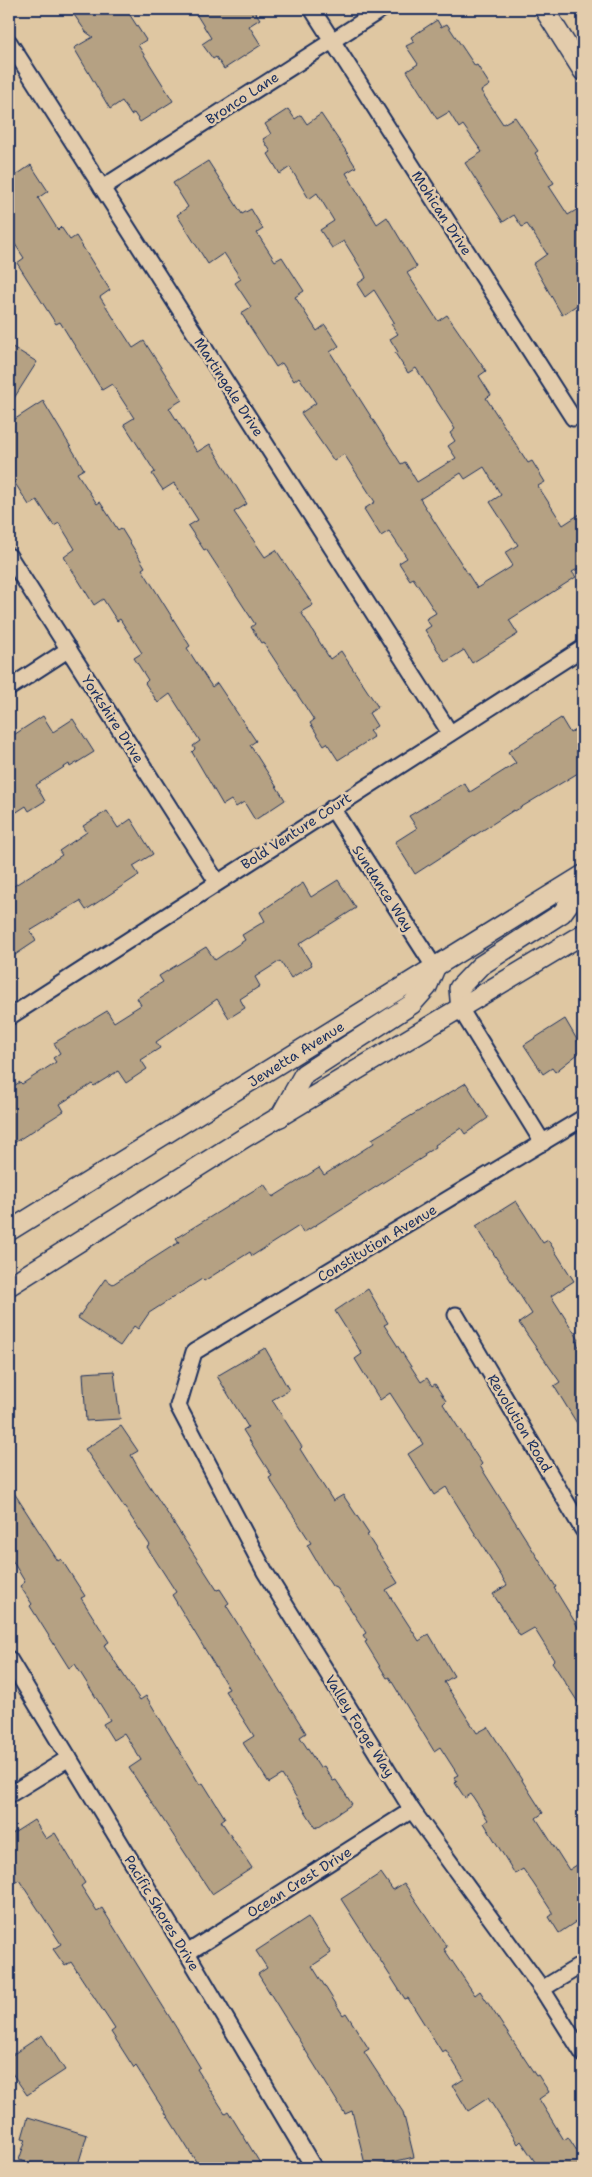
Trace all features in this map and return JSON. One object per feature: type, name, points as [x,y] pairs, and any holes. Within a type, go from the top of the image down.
[{"type":"street","name":"Mohican Drive","points":[[312,9],[573,418]]},
{"type":"street","name":"Bronco Lane","points":[[102,188],[382,9]]},
{"type":"street","points":[[544,9],[583,71]]},
{"type":"street","name":"Martingale Drive","points":[[9,42],[450,733]]},
{"type":"street","name":"Yorkshire Drive","points":[[9,556],[217,882]]},
{"type":"street","name":"Bold Venture Court","points":[[9,1016],[583,648]]},
{"type":"street","points":[[9,688],[68,650]]},
{"type":"street","name":"Sundance Way","points":[[332,808],[435,968]]},
{"type":"street","name":"Jewetta Avenue","points":[[9,1232],[583,875]]},
{"type":"street","points":[[543,1143],[461,1010],[459,988],[480,966],[562,913],[583,884]]},
{"type":"street","points":[[9,1286],[279,1118],[461,1010],[583,934]]},
{"type":"street","points":[[279,1118],[304,1074],[412,1004],[427,988],[435,968]]},
{"type":"street","name":"Constitution Avenue","points":[[186,1379],[194,1352],[583,1118]]},
{"type":"street","name":"Revolution Road","points":[[456,1315],[583,1530]]},
{"type":"street","name":"Valley Forge Way","points":[[186,1379],[178,1406],[265,1572],[412,1810],[542,1989],[583,2054]]},
{"type":"street","name":"Pacific Shores Drive","points":[[9,1660],[187,1953],[314,2168]]},
{"type":"street","points":[[9,1796],[69,1758]]},
{"type":"street","name":"Ocean Crest Drive","points":[[187,1953],[412,1810]]},
{"type":"street","points":[[542,1989],[583,1964]]},
{"type":"building","points":[[70,9],[126,9],[146,40],[138,45],[173,101],[140,122],[134,113],[131,115],[122,101],[110,109],[74,48],[93,37],[86,32]]},
{"type":"building","points":[[193,9],[253,9],[260,19],[249,26],[261,45],[224,69],[216,57],[213,59],[202,44],[211,38]]},
{"type":"building","points":[[437,20],[441,27],[447,24],[490,85],[481,91],[503,124],[515,117],[538,151],[535,153],[554,183],[549,186],[568,215],[578,209],[583,218],[583,301],[562,315],[533,264],[547,254],[527,224],[522,227],[514,215],[503,222],[465,163],[482,152],[463,125],[459,128],[449,112],[437,119],[407,71],[418,64],[406,46],[414,42],[411,37]]},
{"type":"building","points":[[288,109],[295,119],[301,115],[307,124],[321,114],[356,167],[346,173],[377,224],[387,217],[417,267],[407,273],[438,321],[447,315],[486,371],[479,376],[491,395],[486,398],[528,463],[532,461],[545,482],[538,486],[563,525],[583,512],[583,566],[572,572],[576,577],[509,620],[518,634],[472,663],[464,650],[445,662],[425,630],[431,626],[426,619],[436,613],[413,578],[410,580],[399,563],[407,558],[389,531],[381,536],[364,509],[375,502],[344,454],[334,461],[301,413],[316,403],[299,377],[294,381],[282,363],[276,367],[241,313],[251,307],[235,283],[241,279],[224,253],[208,264],[177,215],[188,207],[173,183],[208,161],[242,214],[251,209],[263,229],[257,233],[275,261],[282,257],[304,291],[295,297],[317,331],[325,325],[339,346],[330,352],[401,464],[405,462],[417,482],[456,458],[448,446],[455,441],[450,433],[455,429],[416,368],[408,373],[395,353],[398,352],[390,339],[398,334],[391,324],[394,322],[374,290],[365,297],[357,284],[366,278],[344,241],[332,248],[320,230],[334,221],[317,193],[309,199],[290,167],[280,174],[268,154],[271,152],[263,139],[271,134],[265,124]],"holes":[[[484,467],[501,495],[490,502],[518,545],[505,553],[512,564],[511,567],[477,588],[420,499],[461,473],[465,479]]]},
{"type":"building","points":[[31,165],[48,191],[38,198],[58,230],[61,227],[70,240],[76,236],[110,290],[100,297],[133,348],[144,341],[182,400],[169,408],[197,452],[210,444],[247,504],[234,512],[265,557],[276,550],[313,605],[301,612],[330,659],[341,651],[378,707],[369,713],[377,726],[369,731],[374,737],[338,760],[327,743],[324,745],[310,723],[314,720],[263,642],[261,643],[251,627],[255,624],[206,549],[204,550],[188,526],[198,520],[174,483],[163,490],[152,474],[155,472],[124,424],[134,418],[112,384],[102,390],[60,322],[56,324],[17,263],[24,258],[9,235],[9,180]]},
{"type":"building","points":[[9,345],[37,362],[9,406]]},
{"type":"building","points":[[43,401],[84,469],[77,473],[97,504],[100,502],[118,530],[121,528],[145,567],[142,569],[190,646],[187,648],[212,687],[217,683],[256,741],[250,745],[285,800],[255,820],[244,802],[236,807],[231,800],[223,805],[192,752],[195,749],[193,746],[200,741],[170,694],[158,703],[145,683],[148,680],[134,658],[142,653],[120,619],[117,621],[103,599],[94,605],[64,557],[75,549],[59,523],[54,526],[37,500],[29,505],[9,474],[9,423]]},
{"type":"building","points":[[43,716],[53,732],[73,719],[94,752],[70,767],[69,764],[36,785],[45,801],[29,811],[26,806],[9,817],[9,738]]},
{"type":"building","points":[[561,718],[570,733],[583,725],[583,770],[514,810],[415,874],[395,842],[417,828],[409,816],[464,783],[470,792],[516,763],[508,752]]},
{"type":"building","points":[[107,811],[118,828],[131,819],[153,854],[133,866],[139,875],[86,910],[80,901],[30,931],[36,941],[9,959],[9,889],[62,855],[59,851],[87,832],[83,826]]},
{"type":"building","points":[[338,880],[356,908],[299,944],[312,965],[291,978],[280,961],[255,977],[260,986],[240,999],[245,1008],[229,1018],[217,999],[156,1042],[160,1048],[141,1060],[147,1069],[126,1083],[118,1071],[94,1086],[92,1084],[60,1104],[64,1111],[9,1146],[9,1089],[20,1082],[22,1084],[56,1062],[53,1058],[60,1053],[54,1043],[107,1011],[114,1022],[141,1005],[137,998],[163,982],[159,976],[206,947],[215,960],[245,940],[242,935],[265,921],[260,912],[303,883],[311,897]]},
{"type":"building","points":[[565,1019],[583,1050],[555,1072],[552,1068],[543,1074],[524,1045]]},
{"type":"building","points":[[466,1083],[488,1118],[465,1134],[461,1128],[435,1145],[436,1147],[424,1154],[425,1156],[303,1233],[299,1226],[252,1256],[250,1252],[204,1281],[202,1279],[149,1313],[138,1329],[134,1326],[120,1346],[78,1318],[105,1279],[113,1284],[179,1242],[176,1238],[264,1184],[273,1197],[319,1168],[324,1175],[374,1143],[372,1139]]},
{"type":"building","points":[[516,1201],[543,1243],[548,1240],[574,1281],[551,1296],[579,1340],[576,1342],[583,1353],[583,1433],[554,1386],[560,1382],[519,1323],[532,1314],[476,1226]]},
{"type":"building","points":[[368,1289],[388,1323],[384,1325],[421,1382],[427,1378],[432,1386],[435,1384],[446,1401],[443,1404],[482,1464],[480,1466],[556,1587],[554,1588],[583,1635],[583,1710],[552,1662],[554,1660],[534,1628],[520,1636],[493,1594],[507,1585],[446,1487],[434,1495],[408,1454],[423,1444],[390,1393],[380,1400],[355,1359],[362,1354],[335,1311]]},
{"type":"building","points":[[265,1348],[289,1390],[272,1400],[333,1501],[343,1495],[369,1534],[367,1535],[398,1583],[386,1590],[419,1641],[429,1634],[454,1676],[444,1682],[477,1733],[488,1727],[543,1813],[536,1818],[569,1870],[583,1861],[583,1917],[559,1933],[549,1917],[552,1915],[552,1912],[533,1883],[523,1869],[515,1874],[484,1823],[488,1820],[471,1794],[465,1798],[455,1783],[457,1781],[454,1777],[458,1775],[440,1747],[434,1751],[389,1677],[387,1678],[365,1642],[367,1641],[363,1635],[366,1633],[337,1588],[332,1586],[323,1572],[307,1545],[311,1543],[269,1478],[272,1476],[243,1430],[248,1427],[217,1376]]},
{"type":"building","points":[[114,1371],[120,1419],[86,1421],[83,1373]]},
{"type":"building","points":[[121,1426],[138,1451],[131,1455],[140,1471],[217,1590],[220,1589],[229,1603],[226,1605],[306,1733],[300,1737],[320,1768],[324,1766],[333,1781],[336,1780],[352,1804],[316,1828],[282,1775],[269,1783],[243,1743],[254,1736],[225,1691],[229,1689],[172,1595],[176,1592],[147,1547],[150,1545],[85,1449]]},
{"type":"building","points":[[9,1485],[58,1561],[61,1559],[85,1596],[81,1598],[109,1642],[104,1645],[140,1700],[146,1696],[200,1785],[203,1783],[225,1818],[221,1821],[252,1868],[212,1894],[129,1768],[141,1760],[124,1733],[113,1740],[103,1724],[110,1720],[75,1664],[69,1668],[30,1606],[32,1604],[20,1586],[25,1582],[9,1555]]},
{"type":"building","points":[[34,1820],[46,1839],[55,1833],[85,1883],[81,1886],[97,1911],[102,1908],[200,2067],[197,2069],[225,2113],[228,2111],[263,2168],[200,2168],[136,2066],[134,2068],[111,2032],[115,2029],[71,1962],[65,1966],[53,1949],[61,1944],[19,1880],[16,1882],[9,1871],[9,1836]]},
{"type":"building","points":[[381,1873],[393,1890],[404,1883],[447,1947],[444,1949],[475,1995],[480,1991],[536,2076],[538,2075],[549,2092],[539,2099],[564,2140],[568,2137],[583,2160],[583,2168],[539,2168],[521,2141],[518,2144],[488,2098],[468,2111],[453,2086],[464,2079],[446,2050],[442,2052],[408,1998],[405,1999],[341,1899]]},
{"type":"building","points":[[308,1917],[331,1953],[312,1966],[343,2015],[346,2013],[369,2049],[364,2052],[403,2112],[414,2157],[366,2168],[352,2111],[345,2114],[258,1974],[267,1968],[256,1951]]},
{"type":"building","points":[[42,2035],[65,2070],[27,2095],[9,2069],[9,2057]]},
{"type":"building","points":[[28,2117],[87,2135],[77,2168],[48,2168],[19,2160],[26,2139],[22,2138]]}]
